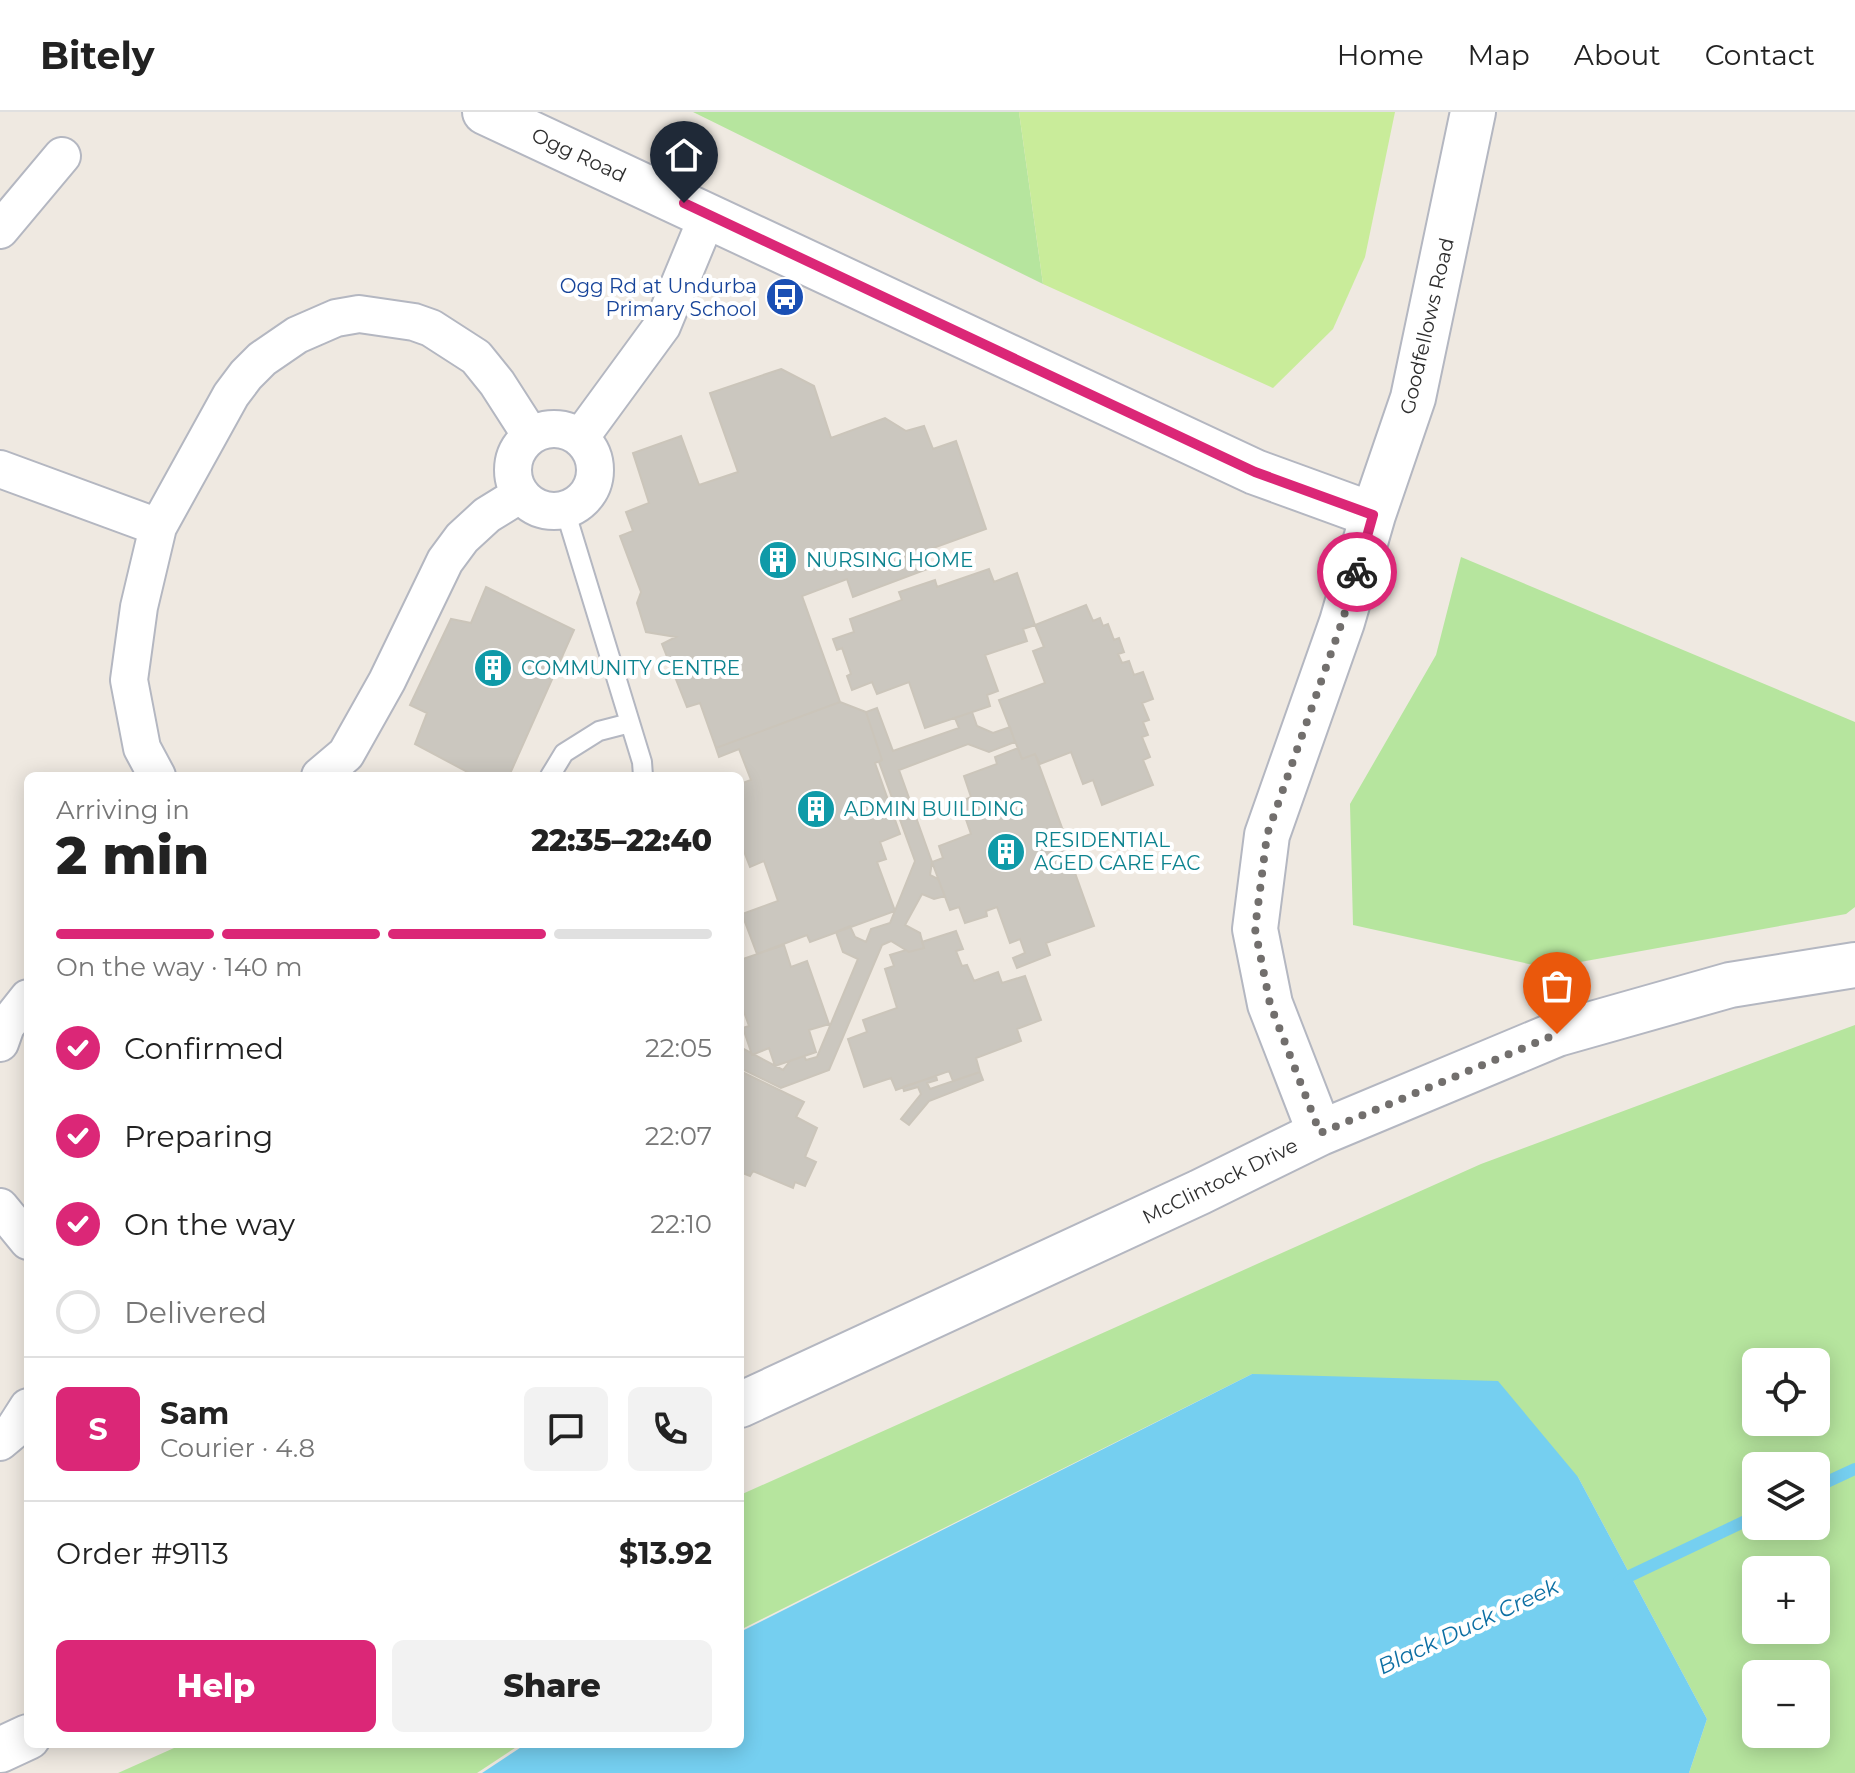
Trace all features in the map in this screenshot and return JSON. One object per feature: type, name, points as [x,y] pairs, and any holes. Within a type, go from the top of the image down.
[{"type":"street","name":"Ogg Road","points":[[485,112],[1255,472],[1373,515]]},
{"type":"street","name":"Goodfellows Road","points":[[1320,1133],[1270,1004],[1255,929],[1267,835],[1342,622],[1373,515],[1413,398],[1473,112]]},
{"type":"street","points":[[0,230],[62,156]]},
{"type":"street","points":[[580,438],[662,326],[708,215]]},
{"type":"street","points":[[155,772],[142,748],[129,680],[139,607],[158,527],[231,395],[262,359],[289,340],[336,318],[359,314],[414,322],[431,328],[476,357],[531,436]]},
{"type":"street","points":[[550,428],[564,429],[587,444],[596,470],[594,483],[577,504],[551,512],[538,508],[521,494],[513,477],[513,463],[517,450],[531,436],[550,428]]},
{"type":"street","points":[[0,469],[158,527]]},
{"type":"street","points":[[325,772],[346,754],[387,681],[445,561],[462,538],[487,515],[521,494]]},
{"type":"street","name":"McClintock Drive","points":[[744,1403],[1200,1192],[1320,1133],[1557,1034],[1730,985],[1855,965]]},
{"type":"street","points":[[0,1043],[6,1026],[24,1003]]},
{"type":"street","points":[[0,1207],[24,1236]]},
{"type":"street","points":[[0,1442],[12,1432],[24,1413]]},
{"type":"street","points":[[0,1750],[24,1739]]},
{"type":"lane","points":[[565,510],[643,772]]},
{"type":"lane","points":[[552,772],[564,753],[599,731],[630,723]]},
{"type":"green space","points":[[693,112],[1019,112],[1043,284]]},
{"type":"green space","points":[[1019,112],[1395,112],[1365,257],[1333,329],[1273,388],[1043,284]]},
{"type":"green space","points":[[1461,557],[1855,722],[1855,907],[1846,914],[1547,968],[1353,925],[1350,804],[1436,655]]},
{"type":"green space","points":[[1855,1025],[1855,1773],[1689,1773],[1707,1719],[1578,1477],[1252,1374],[744,1628],[744,1493],[1481,1164]]},
{"type":"green space","points":[[174,1748],[515,1748],[477,1773],[118,1773]]},
{"type":"water","points":[[1252,1374],[1498,1381],[1578,1477],[1707,1719],[1689,1773],[482,1773],[520,1748],[744,1748],[744,1630]]},
{"type":"building","name":"NURSING HOME","points":[[781,369],[814,386],[831,438],[885,418],[906,431],[924,426],[933,449],[956,441],[986,529],[922,552],[930,568],[853,597],[847,579],[802,596],[840,702],[716,748],[700,703],[687,707],[662,644],[676,637],[646,632],[637,603],[641,592],[620,536],[633,531],[626,512],[649,503],[633,453],[681,436],[699,485],[738,472],[710,393]]},
{"type":"building","points":[[989,569],[994,582],[1017,573],[1035,625],[1023,629],[1027,641],[985,655],[998,691],[987,695],[990,706],[925,728],[909,682],[877,694],[872,682],[852,690],[847,676],[851,674],[842,648],[837,650],[833,639],[854,632],[850,619],[902,600],[899,592],[935,580],[937,587]]},
{"type":"building","name":"COMMUNITY CENTRE","points":[[486,587],[574,630],[511,772],[468,772],[415,744],[427,713],[410,705],[451,619],[471,623]]},
{"type":"building","name":"RESIDENTIAL AGED CARE FAC","points":[[1086,605],[1093,621],[1100,618],[1103,626],[1108,624],[1114,640],[1119,638],[1124,652],[1118,654],[1122,663],[1129,661],[1134,675],[1143,672],[1153,699],[1142,703],[1149,720],[1143,722],[1148,735],[1142,737],[1150,757],[1143,760],[1153,785],[1102,805],[1093,780],[1083,784],[1071,752],[1040,764],[1035,754],[1022,759],[999,700],[1045,683],[1033,651],[1044,647],[1035,625]]},
{"type":"building","name":"ADMIN BUILDING","points":[[840,702],[866,712],[882,760],[875,763],[900,834],[880,842],[886,859],[877,862],[895,911],[810,942],[807,935],[757,954],[744,913],[778,901],[764,861],[750,867],[744,851],[744,783],[751,780],[739,749],[719,757],[716,748]]},
{"type":"building","points":[[877,708],[893,751],[959,728],[955,718],[972,712],[977,726],[993,733],[1010,727],[1015,742],[989,752],[968,744],[899,770],[932,862],[930,875],[938,879],[945,896],[934,899],[922,894],[905,925],[920,933],[924,948],[909,952],[891,941],[882,945],[829,1070],[781,1088],[744,1070],[744,1049],[783,1070],[790,1061],[804,1056],[806,1060],[817,1057],[858,959],[843,952],[836,932],[850,926],[855,937],[866,942],[871,929],[890,923],[915,861],[879,762],[882,760],[866,712]]},
{"type":"building","name":"RESIDENTIAL AGED CARE FAC","points":[[1018,748],[1022,759],[1035,754],[1094,926],[1046,943],[1050,955],[1017,968],[1013,958],[1025,953],[1020,939],[1010,943],[997,907],[986,911],[987,916],[965,923],[959,907],[950,910],[932,862],[943,858],[939,846],[971,834],[960,802],[971,797],[964,776],[997,764],[995,757]]},
{"type":"building","points":[[956,931],[963,949],[956,951],[962,966],[967,965],[974,981],[998,972],[1002,983],[1025,976],[1041,1020],[1017,1029],[1021,1041],[976,1058],[980,1072],[953,1081],[949,1071],[896,1090],[891,1078],[864,1087],[848,1039],[867,1032],[863,1020],[897,1008],[885,969],[894,966],[890,955],[924,948],[922,942]]},
{"type":"building","points":[[784,945],[791,967],[807,961],[829,1024],[809,1030],[816,1052],[775,1066],[769,1048],[752,1055],[744,1031],[749,1026],[744,1012],[744,959]]},
{"type":"building","points":[[980,1072],[983,1080],[929,1101],[909,1125],[901,1119],[921,1094],[918,1087],[904,1091],[903,1087],[936,1076],[937,1080],[927,1083],[930,1089]]},
{"type":"building","points":[[744,1073],[804,1102],[796,1117],[817,1128],[805,1157],[816,1162],[805,1186],[795,1182],[793,1188],[753,1171],[750,1176],[744,1174]]},
{"type":"waterway","name":"Black Duck Creek","points":[[1830,1481],[1855,1469]]},
{"type":"waterway","name":"Black Duck Creek","points":[[1619,1581],[1742,1523]]},
{"type":"way so far","points":[[1357,572],[1267,835],[1255,929],[1270,1004],[1320,1133],[1557,1034]]},
{"type":"place","name":"Ogg Rd at Undurba Primary School","points":[[785,297]]},
{"type":"place","name":"NURSING HOME","points":[[778,560]]},
{"type":"place","name":"COMMUNITY CENTRE","points":[[493,668]]},
{"type":"place","name":"ADMIN BUILDING","points":[[816,809]]},
{"type":"place","name":"RESIDENTIAL AGED CARE FAC","points":[[1006,852]]},
{"type":"route","points":[[684,203],[1255,472],[1373,515],[1357,572]]}]
